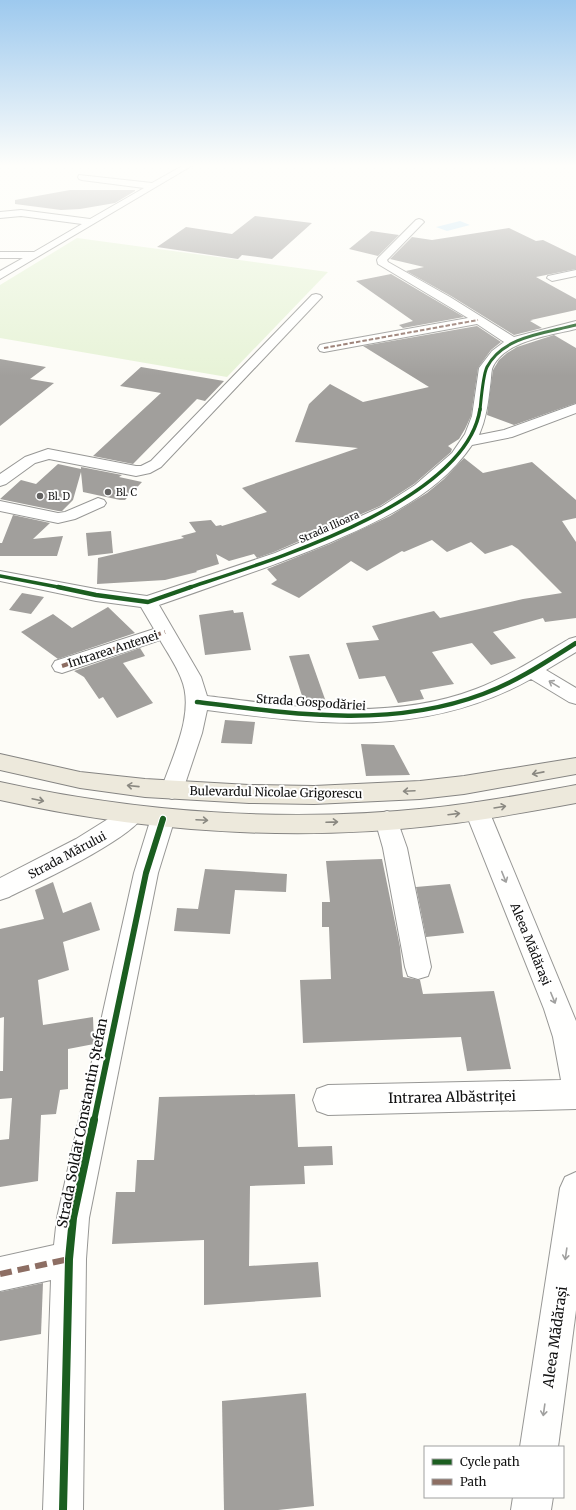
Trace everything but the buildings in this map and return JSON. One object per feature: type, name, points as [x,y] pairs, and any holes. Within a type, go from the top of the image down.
[{"type":"main road","name":"Bulevardul Nicolae Grigorescu","points":[[0,762],[80,780],[167,804],[246,822],[318,823],[387,820],[477,811],[576,794]]},
{"type":"main road","name":"Bulevardul Nicolae Grigorescu","points":[[0,791],[64,806],[132,816],[167,804],[249,794],[314,795],[420,790],[493,781],[576,766]]},
{"type":"street","points":[[0,276],[68,235]]},
{"type":"street","points":[[406,235],[382,260],[383,264],[446,299],[513,342]]},
{"type":"street","points":[[0,254],[35,255]]},
{"type":"street","points":[[552,278],[576,273]]},
{"type":"street","points":[[0,481],[30,460],[48,454],[136,471],[151,467],[161,459],[316,297]]},
{"type":"street","points":[[324,348],[478,320]]},
{"type":"street","name":"Strada Ilioara","points":[[0,576],[102,596],[148,602],[281,557],[345,530],[387,510],[421,488],[457,456],[469,441],[478,416],[486,368],[496,354],[513,342],[576,326]]},
{"type":"street","points":[[469,441],[507,434],[576,408]]},
{"type":"street","points":[[0,506],[58,518],[69,516],[98,503]]},
{"type":"street","name":"Strada Soldat Constantin Ștefan","points":[[63,1510],[69,1259],[73,1218],[146,873],[193,722],[197,702],[196,689],[191,677],[148,602]]},
{"type":"street","name":"Intrarea Antenei","points":[[62,666],[165,632]]},
{"type":"street","name":"Strada Gospodăriei","points":[[197,702],[324,716],[401,715],[442,707],[468,699],[503,685],[576,643]]},
{"type":"street","points":[[531,670],[576,697]]},
{"type":"street","name":"Aleea Mădărași","points":[[477,811],[558,1010],[567,1037],[576,1080]]},
{"type":"street","name":"Strada Mărului","points":[[0,890],[88,845],[110,832],[132,816]]},
{"type":"street","points":[[387,820],[395,848],[418,967]]},
{"type":"street","name":"Intrarea Albăstriței","points":[[328,1100],[576,1094]]},
{"type":"street","name":"Aleea Mădărași","points":[[539,1446],[575,1199]]},
{"type":"street","points":[[0,1274],[69,1259]]},
{"type":"street","points":[[531,1510],[533,1498]]},
{"type":"green space","points":[[77,238],[328,272],[227,377],[0,338],[0,285]]},
{"type":"marked path","points":[[324,348],[478,320]]},
{"type":"marked path","points":[[62,666],[165,632]]},
{"type":"marked path","points":[[0,1274],[69,1259]]},
{"type":"cycle path","points":[[0,576],[96,595],[148,602],[281,557],[345,530],[387,510],[421,488],[457,456],[472,434],[479,416],[486,368],[496,354],[508,345],[521,339],[576,325]]},
{"type":"cycle path","points":[[197,702],[269,711],[341,716],[377,716],[413,712],[448,705],[495,689],[542,664],[576,643]]},
{"type":"cycle path","points":[[63,1510],[69,1259],[73,1218],[146,873],[163,818]]},
{"type":"place","name":"Bl. C","points":[[108,492]]},
{"type":"place","name":"Bl. D","points":[[40,496]]}]
